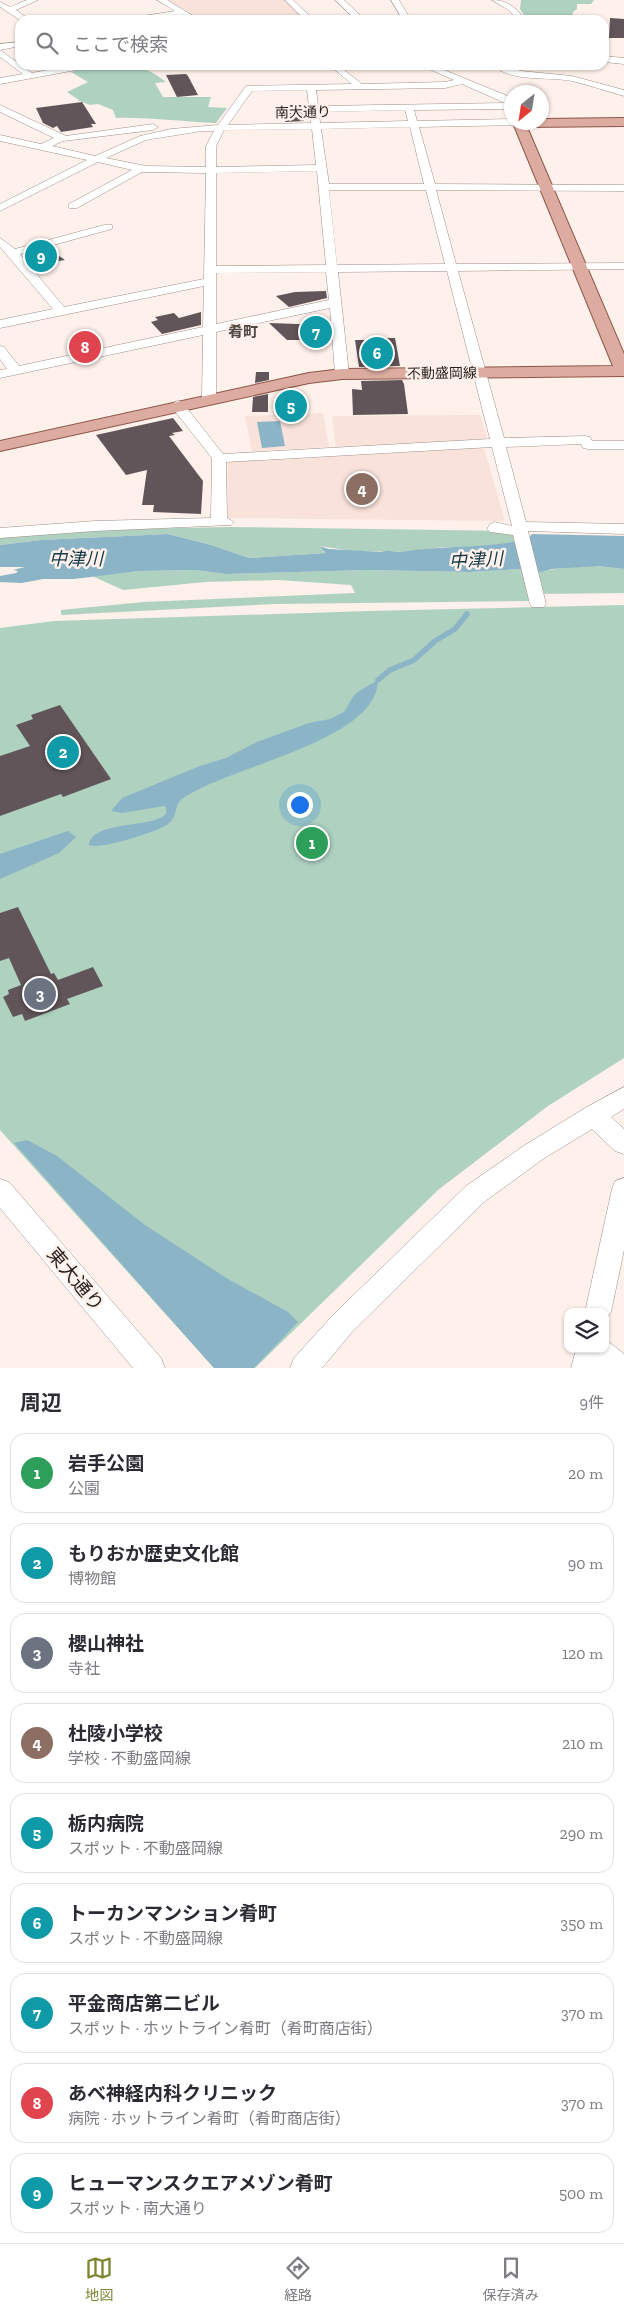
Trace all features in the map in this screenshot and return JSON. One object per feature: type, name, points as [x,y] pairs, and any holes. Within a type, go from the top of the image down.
[{"type":"main road","name":"南大通り","points":[[549,123],[624,122]]},
{"type":"main road","name":"不動盛岡線","points":[[0,446],[209,398],[309,378],[342,374],[623,371],[522,130]]},
{"type":"street","points":[[10,10],[34,0]]},
{"type":"street","points":[[161,0],[185,15]]},
{"type":"street","points":[[288,0],[304,15]]},
{"type":"street","points":[[339,0],[356,15]]},
{"type":"street","points":[[395,0],[404,15]]},
{"type":"street","points":[[496,0],[513,9],[517,15]]},
{"type":"street","points":[[0,4],[18,15]]},
{"type":"street","points":[[166,15],[181,13]]},
{"type":"street","points":[[8,21],[15,20]]},
{"type":"street","points":[[0,47],[15,45]]},
{"type":"street","points":[[0,53],[15,64]]},
{"type":"street","points":[[609,60],[624,61]]},
{"type":"street","points":[[23,70],[31,76]]},
{"type":"street","points":[[0,81],[62,70]]},
{"type":"street","points":[[339,70],[360,86]]},
{"type":"street","points":[[314,109],[512,106],[507,99],[435,70]]},
{"type":"street","points":[[510,70],[521,74],[538,73],[624,86]]},
{"type":"street","points":[[578,80],[624,94]]},
{"type":"street","points":[[209,398],[211,146],[249,88],[445,85],[462,81]]},
{"type":"street","points":[[311,87],[324,187],[342,374]]},
{"type":"street","points":[[0,108],[66,139],[155,127],[184,130]]},
{"type":"street","points":[[409,108],[520,526],[624,529]]},
{"type":"street","name":"南大通り","points":[[0,208],[120,147],[143,138],[184,130],[504,123]]},
{"type":"street","points":[[0,138],[142,168],[210,170],[321,168]]},
{"type":"street","points":[[42,147],[62,138]]},
{"type":"street","points":[[73,206],[142,168]]},
{"type":"street","points":[[324,187],[624,188]]},
{"type":"street","points":[[0,257],[108,227]]},
{"type":"street","points":[[0,241],[61,311]]},
{"type":"street","points":[[0,324],[210,276],[332,270],[624,266]]},
{"type":"street","points":[[0,374],[334,303]]},
{"type":"street","points":[[0,350],[15,370]]},
{"type":"street","points":[[0,533],[95,526],[222,522],[219,458],[177,405]]},
{"type":"street","points":[[219,458],[498,442],[585,440],[588,445],[624,445]]},
{"type":"street","points":[[495,527],[495,529],[520,530],[538,604]]},
{"type":"street","points":[[304,1368],[343,1324],[475,1194],[534,1152],[624,1097]]},
{"type":"street","points":[[593,1115],[624,1144]]},
{"type":"street","name":"東大通り","points":[[0,1190],[151,1368]]},
{"type":"street","points":[[599,1308],[624,1190]]},
{"type":"street","points":[[585,1368],[589,1353]]},
{"type":"street","points":[[603,1353],[620,1368]]},
{"type":"shaded area","points":[[167,0],[285,0],[302,15],[194,15]]},
{"type":"shaded area","points":[[323,413],[329,447],[252,451],[245,416]]},
{"type":"shaded area","points":[[480,415],[487,437],[484,440],[336,448],[332,416]]},
{"type":"shaded area","points":[[483,445],[505,521],[227,518],[228,460]]},
{"type":"green space","points":[[521,0],[594,0],[591,4],[577,4],[577,9],[573,15],[524,15],[520,9]]},
{"type":"green space","points":[[78,70],[146,70],[166,82],[155,83],[163,97],[211,97],[208,107],[227,108],[216,123],[116,118],[113,110],[98,104],[90,105],[77,100],[79,100],[67,92],[88,82],[71,72]]},
{"type":"green space","points":[[230,527],[511,531],[519,541],[484,547],[444,547],[402,552],[353,551],[319,546],[326,553],[249,558],[211,545],[168,534],[41,540],[0,545],[0,538],[86,530]]},
{"type":"green space","points":[[578,566],[624,569],[624,593],[539,594],[535,572]]},
{"type":"green space","points":[[522,569],[531,601],[274,604],[61,615],[61,610],[144,602],[355,593],[351,585],[279,580],[205,582],[123,590],[92,576],[139,571],[195,570],[226,574],[366,570],[470,572]]},
{"type":"green space","points":[[624,605],[624,1058],[548,1106],[438,1190],[255,1368],[214,1368],[0,1130],[0,628],[54,621]]},
{"type":"water","points":[[280,421],[285,446],[262,448],[257,422]]},
{"type":"water","name":"中津川","points":[[168,534],[211,545],[249,558],[326,553],[319,546],[329,549],[398,552],[512,542],[528,539],[532,534],[624,536],[624,569],[598,566],[552,569],[541,572],[522,569],[470,572],[366,570],[226,574],[195,570],[139,571],[74,579],[43,579],[22,583],[0,582],[0,576],[16,573],[18,571],[13,570],[25,567],[0,567],[0,545],[41,540]]},
{"type":"water","points":[[378,680],[371,702],[353,721],[326,737],[200,789],[180,801],[171,822],[162,827],[116,843],[89,845],[93,837],[100,832],[111,828],[159,819],[166,814],[166,807],[164,806],[122,813],[111,811],[122,798],[200,766],[226,758],[257,742],[309,723],[330,719],[344,712],[354,695]]},
{"type":"water","points":[[68,831],[76,837],[59,853],[0,879],[0,854]]},
{"type":"water","points":[[27,1140],[57,1156],[145,1225],[228,1279],[288,1312],[298,1322],[254,1368],[214,1368],[14,1143]]},
{"type":"building","points":[[610,18],[624,19],[624,38],[609,38]]},
{"type":"building","points":[[186,74],[198,95],[177,97],[166,75]]},
{"type":"building","points":[[82,102],[96,124],[91,124],[93,127],[61,132],[57,126],[53,128],[43,123],[36,108]]},
{"type":"building","points":[[286,105],[304,105],[304,121],[285,122]]},
{"type":"building","points":[[49,249],[65,260],[45,263],[31,254]]},
{"type":"building","points":[[326,291],[327,298],[289,307],[276,296],[295,292]]},
{"type":"building","points":[[201,312],[201,325],[162,334],[151,322],[158,320],[155,317],[174,313],[179,318]]},
{"type":"building","points":[[269,323],[326,325],[327,340],[287,340]]},
{"type":"building","points":[[374,338],[395,338],[400,366],[359,367],[355,340],[374,340]]},
{"type":"building","points":[[256,372],[269,372],[269,380],[255,383]]},
{"type":"building","points":[[402,380],[408,414],[353,415],[352,389],[362,390],[361,381]]},
{"type":"building","points":[[268,394],[268,412],[252,412],[253,397]]},
{"type":"building","points":[[173,418],[183,431],[172,433],[175,435],[169,436],[203,481],[201,514],[153,512],[154,505],[142,505],[147,470],[126,475],[96,435]]},
{"type":"building","points":[[60,705],[111,779],[63,797],[61,794],[0,816],[0,756],[30,746],[16,725],[33,719],[31,715]]},
{"type":"building","points":[[18,907],[51,974],[54,973],[58,980],[93,967],[103,986],[67,999],[70,1004],[25,1021],[22,1014],[13,1017],[3,997],[9,994],[8,990],[21,985],[9,958],[0,961],[0,913]]},
{"type":"waterway","points":[[378,680],[390,670],[414,660],[435,641],[455,629],[467,614]]},
{"type":"place","name":"ヒューマンスクエアメゾン肴町","points":[[41,256]]},
{"type":"place","name":"平金商店第二ビル","points":[[316,332]]},
{"type":"place","name":"あべ神経内科クリニック","points":[[85,347]]},
{"type":"place","name":"トーカンマンション肴町","points":[[377,353]]},
{"type":"place","name":"栃内病院","points":[[291,406]]},
{"type":"place","name":"杜陵小学校","points":[[362,489]]},
{"type":"place","name":"もりおか歴史文化館","points":[[63,752]]},
{"type":"place","name":"岩手公園","points":[[312,843]]},
{"type":"place","name":"櫻山神社","points":[[40,994]]},
{"type":"district","name":"肴町","points":[[243,332]]}]
